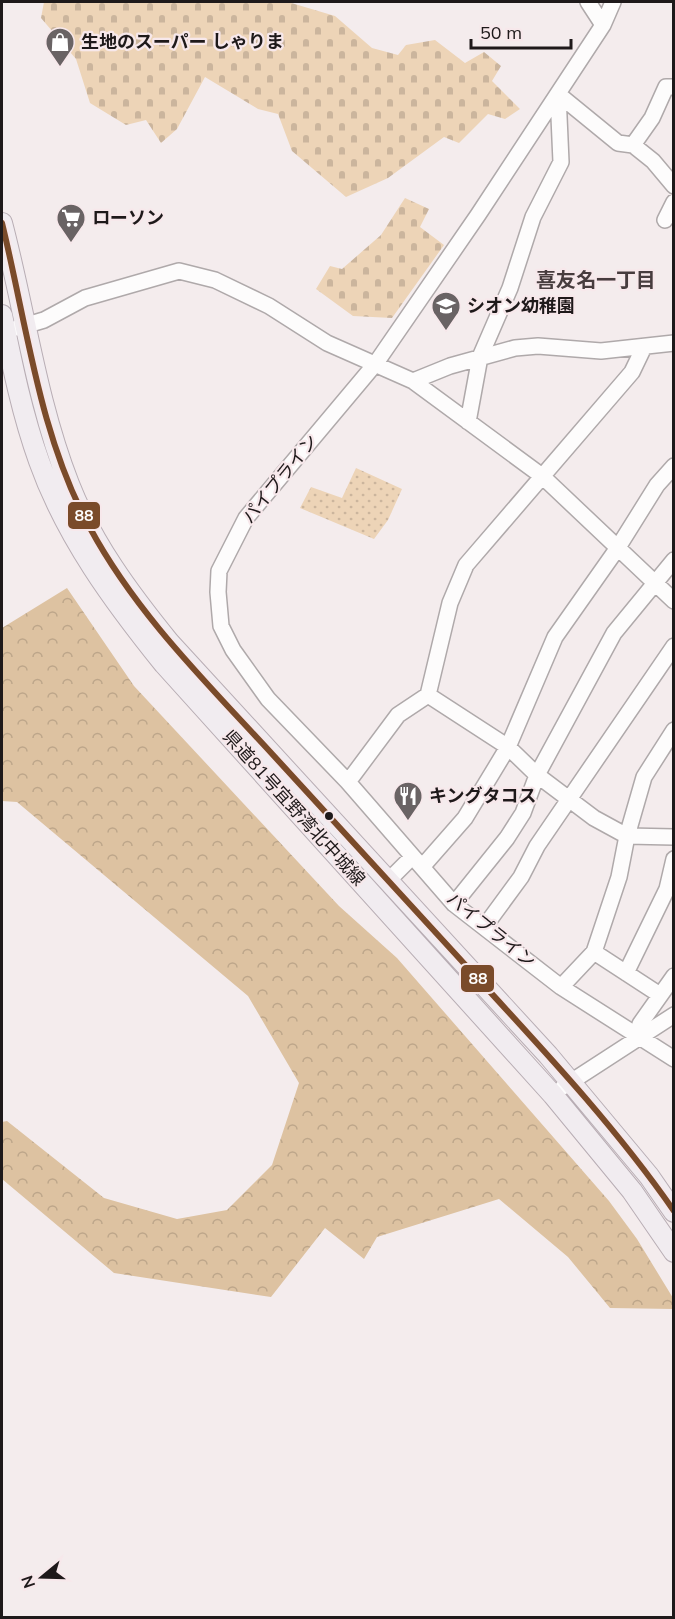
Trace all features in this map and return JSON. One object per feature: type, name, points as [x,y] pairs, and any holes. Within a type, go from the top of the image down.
[{"type":"main road","name":"県道81号宜野湾北中城線","points":[[2,223],[47,421],[70,487],[102,550],[121,578],[169,642],[389,880],[570,1082],[650,1176],[674,1212]]},
{"type":"main road","name":"県道81号宜野湾北中城線","points":[[3,323],[28,427],[46,480],[85,555],[123,613],[164,664],[553,1095],[632,1191],[674,1252]]},
{"type":"street","points":[[588,2],[603,25]]},
{"type":"street","name":"パイプライン","points":[[614,2],[603,25],[558,94],[376,363],[246,518],[219,571],[221,626],[233,650],[268,699],[348,782],[454,904],[561,987],[674,1059]]},
{"type":"street","points":[[633,145],[652,118],[666,87],[674,87]]},
{"type":"street","points":[[558,94],[618,143],[633,145],[653,161],[674,186]]},
{"type":"street","points":[[468,422],[480,357],[510,288],[533,217],[561,162],[558,94]]},
{"type":"street","points":[[665,220],[674,201]]},
{"type":"street","points":[[3,323],[25,326],[44,320],[85,298],[179,271],[215,280],[269,306],[327,343],[412,381],[542,476],[674,601]]},
{"type":"street","points":[[412,381],[480,357],[514,348],[538,346],[601,351],[674,343]]},
{"type":"street","points":[[348,782],[398,715],[428,695],[450,603],[466,565],[632,372],[644,347]]},
{"type":"street","points":[[389,880],[417,862],[465,818],[508,747],[555,637],[617,549],[657,485],[674,466]]},
{"type":"street","points":[[454,904],[507,838],[523,813],[537,775],[614,633],[674,560]]},
{"type":"street","points":[[485,926],[521,877],[537,846],[653,672],[674,646]]},
{"type":"street","points":[[428,695],[508,747],[537,775],[594,818],[627,836],[674,837]]},
{"type":"street","points":[[561,987],[594,952],[619,877],[627,836],[644,777],[674,730]]},
{"type":"street","points":[[626,973],[667,889],[674,859]]},
{"type":"street","points":[[594,952],[660,995]]},
{"type":"street","points":[[640,1036],[640,1024],[674,976]]},
{"type":"street","points":[[553,1095],[674,1015]]},
{"type":"street","points":[[650,1176],[674,1200]]},
{"type":"green space","points":[[44,2],[288,2],[335,16],[372,48],[398,55],[406,45],[435,40],[465,63],[484,52],[501,66],[492,81],[520,109],[505,119],[488,114],[459,143],[444,137],[388,178],[346,197],[292,151],[278,114],[258,109],[205,77],[177,129],[161,143],[146,120],[126,125],[90,103],[76,59],[41,18]]},
{"type":"green space","points":[[405,198],[429,209],[420,227],[444,245],[392,318],[353,316],[316,289],[330,266],[342,269],[381,235]]},
{"type":"green space","points":[[356,468],[402,489],[388,520],[374,539],[300,508],[311,487],[342,498]]},
{"type":"green space","points":[[67,588],[134,686],[339,906],[397,958],[609,1201],[637,1239],[673,1298],[673,1309],[610,1308],[568,1257],[499,1199],[377,1237],[364,1259],[325,1228],[271,1297],[114,1273],[2,1179],[2,1122],[7,1121],[104,1198],[177,1219],[227,1210],[272,1165],[299,1083],[248,996],[17,802],[2,801],[2,628]]},
{"type":"transit line","name":"88","points":[[2,223],[36,379],[58,455],[90,528],[129,590],[199,675],[581,1093],[674,1211]]},
{"type":"place","name":"生地のスーパー しゃりま","points":[[60,68]]},
{"type":"place","name":"ローソン","points":[[71,244]]},
{"type":"place","name":"シオン幼稚園","points":[[446,332]]},
{"type":"place","name":"キングタコス","points":[[408,822]]},
{"type":"district","name":"喜友名一丁目","points":[[596,280]]}]
